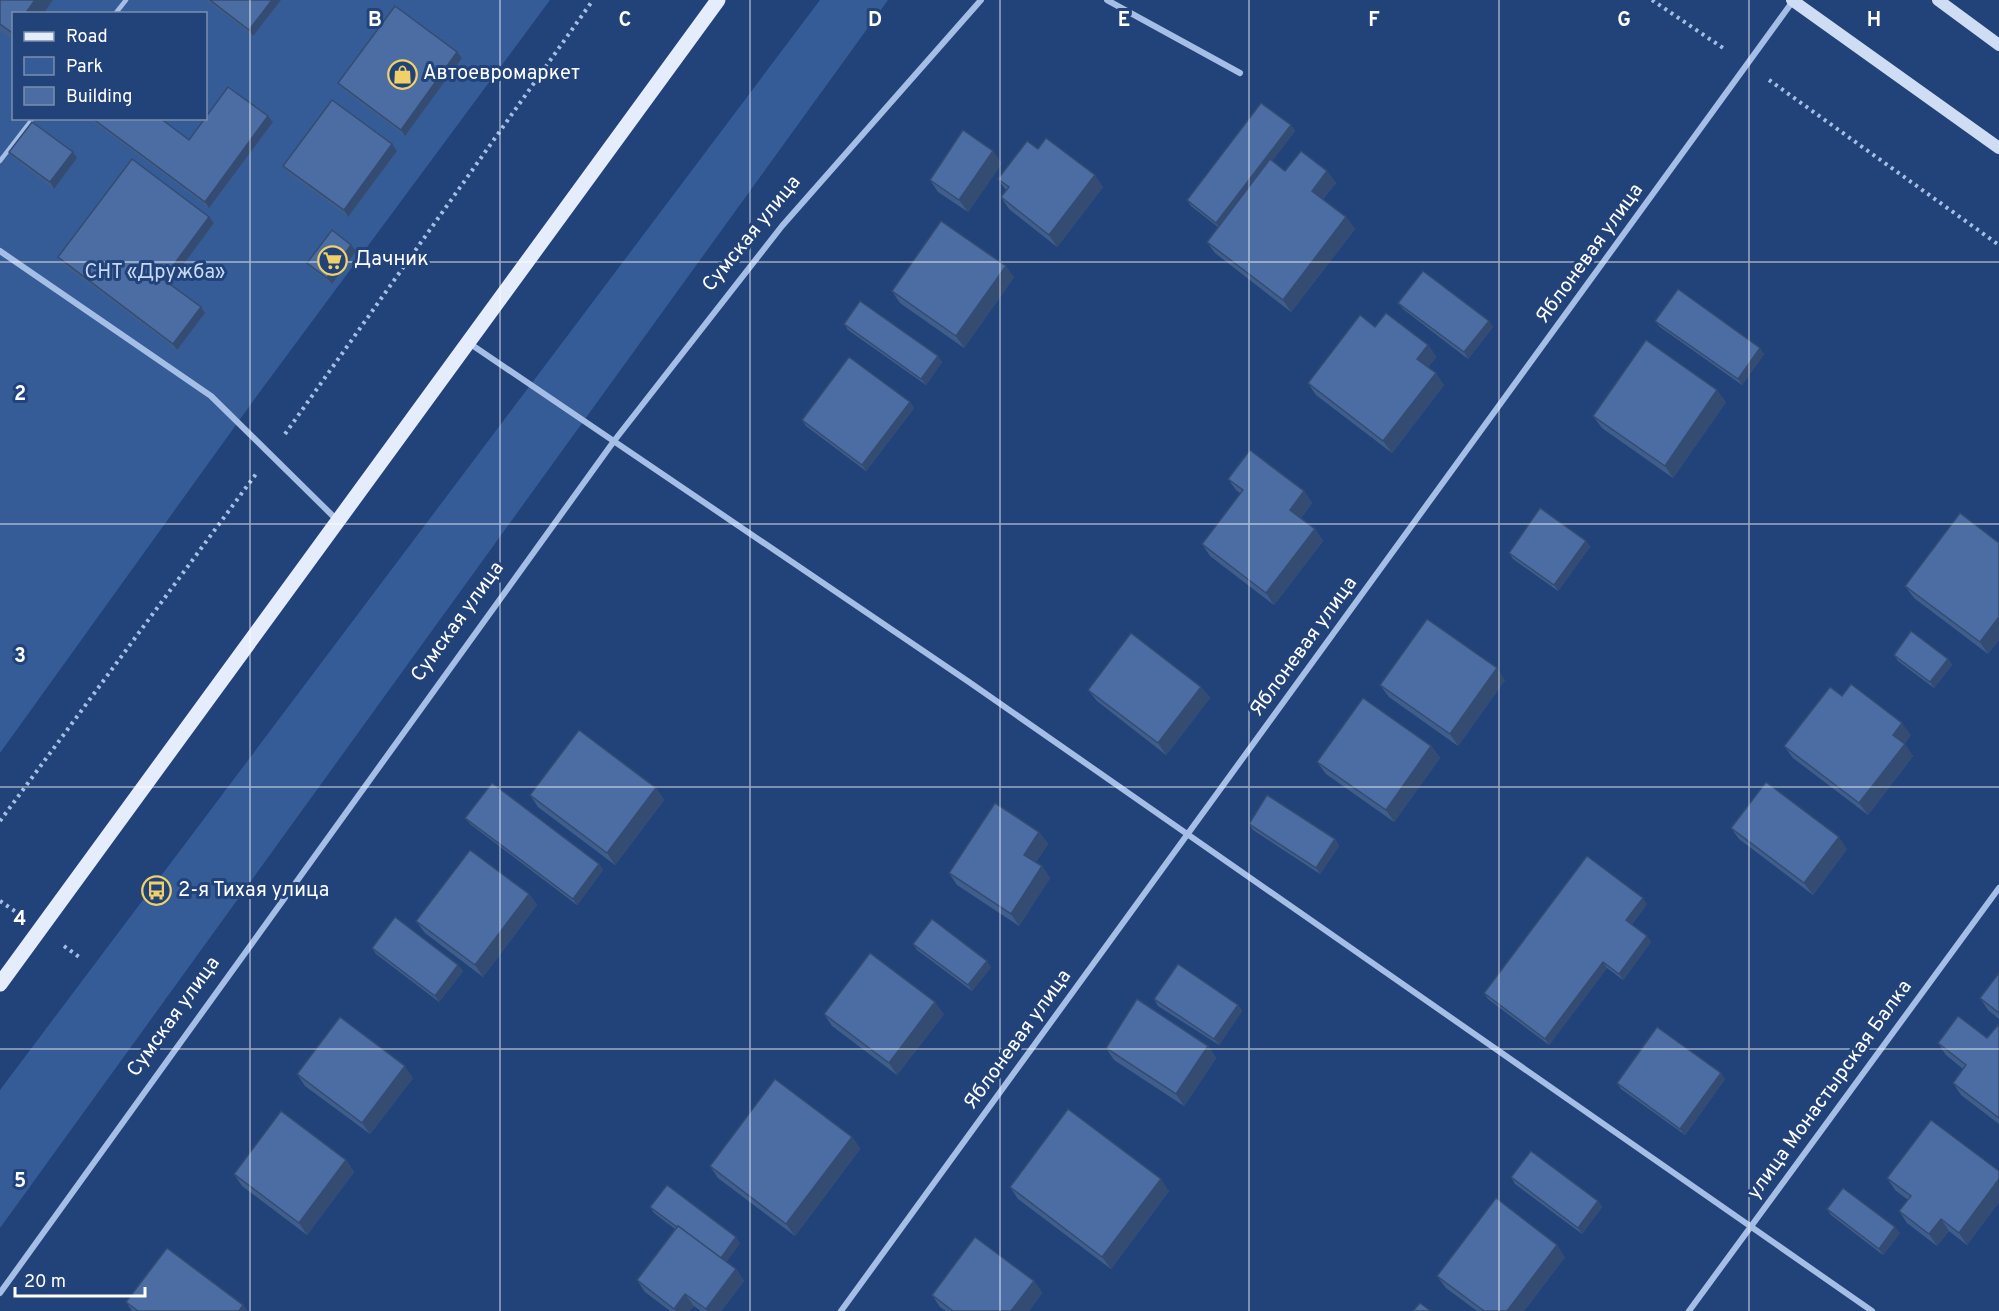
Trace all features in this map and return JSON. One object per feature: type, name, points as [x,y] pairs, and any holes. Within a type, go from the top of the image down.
[{"type":"main road","points":[[0,984],[718,0]]},
{"type":"main road","points":[[1938,0],[1999,45]]},
{"type":"main road","points":[[1793,1],[1999,148]]},
{"type":"street","name":"Сумская улица","points":[[0,1293],[614,441],[783,226],[981,0]]},
{"type":"street","points":[[1107,0],[1240,73]]},
{"type":"street","name":"Яблоневая улица","points":[[841,1311],[1793,1]]},
{"type":"street","points":[[0,251],[211,396],[338,521]]},
{"type":"street","points":[[468,343],[969,682],[1749,1228],[1872,1311]]},
{"type":"street","name":"улица Монастырская Балка","points":[[1689,1311],[1999,888]]},
{"type":"lane","points":[[117,12],[126,0]]},
{"type":"lane","points":[[0,161],[31,120]]},
{"type":"path","points":[[0,821],[271,454],[593,0]]},
{"type":"path","points":[[1652,0],[1748,65],[1999,245]]},
{"type":"green space","name":"СНТ «Дружба»","points":[[0,0],[550,0],[256,397],[0,753]]},
{"type":"green space","points":[[820,0],[888,0],[0,1228],[0,1090]]},
{"type":"building","points":[[0,0],[35,0],[26,12],[12,12],[11,32],[0,24]]},
{"type":"building","points":[[210,0],[272,0],[249,30]]},
{"type":"building","name":"Автоевромаркет","points":[[395,6],[457,52],[401,130],[338,83]]},
{"type":"building","points":[[228,87],[268,116],[205,202],[95,120],[163,120],[189,140],[204,120],[207,120],[207,116]]},
{"type":"building","points":[[332,100],[392,144],[344,210],[283,166]]},
{"type":"building","points":[[1261,103],[1291,125],[1216,223],[1187,200]]},
{"type":"building","points":[[32,122],[73,152],[50,182],[9,152]]},
{"type":"building","points":[[963,130],[993,151],[959,200],[930,180]]},
{"type":"building","points":[[1046,138],[1095,175],[1049,235],[1001,197],[1009,187],[998,179],[1027,141],[1038,149]]},
{"type":"building","points":[[1301,151],[1327,171],[1312,191],[1346,217],[1283,300],[1207,242],[1270,159],[1285,171]]},
{"type":"building","points":[[132,159],[209,217],[163,279],[201,307],[173,344],[58,257]]},
{"type":"building","points":[[941,221],[1006,266],[956,336],[892,291]]},
{"type":"building","points":[[332,230],[351,245],[327,278],[307,263]]},
{"type":"building","points":[[1423,271],[1489,321],[1464,352],[1398,303]]},
{"type":"building","points":[[1678,289],[1760,348],[1738,379],[1655,321]]},
{"type":"building","points":[[860,301],[938,356],[921,379],[844,324]]},
{"type":"building","points":[[1386,313],[1428,345],[1417,359],[1436,373],[1383,441],[1308,383],[1360,315],[1375,327]]},
{"type":"building","points":[[1646,340],[1717,390],[1665,466],[1593,416]]},
{"type":"building","points":[[849,357],[910,402],[862,465],[802,420]]},
{"type":"building","points":[[1250,450],[1304,491],[1290,510],[1315,529],[1266,593],[1202,544],[1243,490],[1228,479]]},
{"type":"building","points":[[1540,508],[1586,541],[1554,585],[1509,553]]},
{"type":"building","points":[[1960,513],[1999,543],[1999,617],[1980,642],[1905,586]]},
{"type":"building","points":[[1427,619],[1497,668],[1450,734],[1380,685]]},
{"type":"building","points":[[1911,631],[1948,659],[1930,682],[1894,655]]},
{"type":"building","points":[[1131,633],[1201,687],[1158,743],[1088,690]]},
{"type":"building","points":[[1851,684],[1902,723],[1893,735],[1905,744],[1859,803],[1784,746],[1830,687],[1842,696]]},
{"type":"building","points":[[1363,698],[1431,746],[1386,810],[1317,762]]},
{"type":"building","points":[[579,730],[656,788],[607,853],[530,795]]},
{"type":"building","points":[[1766,782],[1839,837],[1804,883],[1731,828]]},
{"type":"building","points":[[492,783],[599,864],[573,899],[465,818]]},
{"type":"building","points":[[1267,795],[1335,839],[1316,868],[1249,824]]},
{"type":"building","points":[[995,803],[1039,832],[1024,855],[1042,866],[1011,914],[949,873]]},
{"type":"building","points":[[470,850],[529,894],[475,965],[416,921]]},
{"type":"building","points":[[1587,856],[1643,898],[1626,920],[1647,936],[1619,974],[1603,962],[1545,1039],[1484,993]]},
{"type":"building","points":[[395,917],[458,965],[435,996],[372,948]]},
{"type":"building","points":[[932,919],[987,961],[968,985],[913,944]]},
{"type":"building","points":[[870,953],[935,1002],[889,1063],[824,1014]]},
{"type":"building","points":[[1178,964],[1238,1005],[1214,1039],[1154,999]]},
{"type":"building","points":[[1999,973],[1999,1013],[1980,998]]},
{"type":"building","points":[[1137,999],[1208,1046],[1176,1094],[1106,1048]]},
{"type":"building","points":[[1958,1016],[1987,1038],[1999,1024],[1999,1118],[1953,1083],[1966,1065],[1938,1043]]},
{"type":"building","points":[[340,1017],[405,1066],[362,1123],[297,1074]]},
{"type":"building","points":[[1657,1027],[1721,1073],[1680,1129],[1617,1083]]},
{"type":"building","points":[[775,1079],[852,1137],[786,1224],[710,1166]]},
{"type":"building","points":[[1068,1109],[1161,1179],[1102,1257],[1010,1187]]},
{"type":"building","points":[[281,1111],[346,1160],[299,1223],[234,1174]]},
{"type":"building","points":[[1931,1120],[1999,1171],[1999,1179],[1959,1233],[1941,1219],[1929,1234],[1899,1211],[1911,1196],[1887,1178]]},
{"type":"building","points":[[1531,1151],[1598,1201],[1578,1228],[1511,1177]]},
{"type":"building","points":[[667,1185],[736,1237],[721,1258],[650,1207]]},
{"type":"building","points":[[1843,1188],[1895,1227],[1879,1249],[1827,1209]]},
{"type":"building","points":[[1496,1198],[1557,1245],[1507,1311],[1484,1311],[1437,1276]]},
{"type":"building","points":[[678,1226],[736,1269],[706,1309],[685,1294],[674,1309],[637,1280]]},
{"type":"building","points":[[975,1237],[1034,1281],[1011,1311],[953,1311],[932,1295]]},
{"type":"building","points":[[167,1248],[243,1305],[239,1311],[138,1311],[126,1302]]},
{"type":"building","points":[[1420,1303],[1431,1311],[1413,1311]]},
{"type":"place","name":"Автоевромаркет","points":[[402,74]]},
{"type":"place","name":"Дачник","points":[[333,260]]},
{"type":"place","name":"2-я Тихая улица","points":[[157,891]]}]
